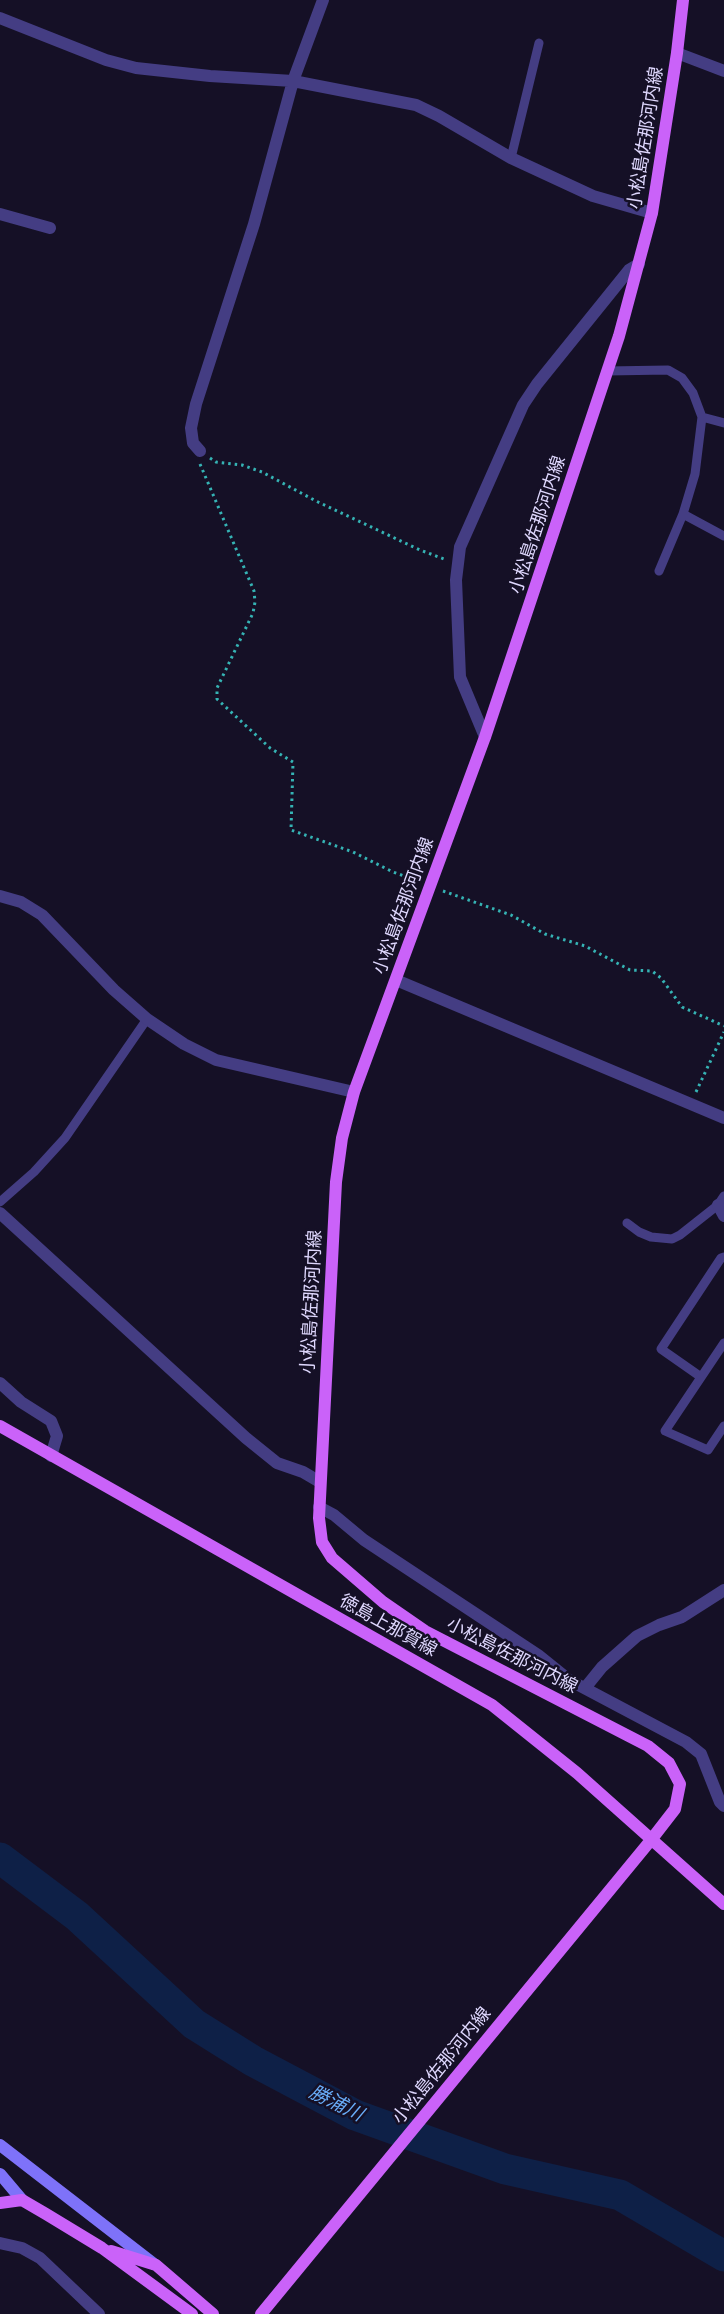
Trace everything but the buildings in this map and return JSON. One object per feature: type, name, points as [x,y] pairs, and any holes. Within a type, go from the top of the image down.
[{"type":"main road","name":"小松島佐那河内線","points":[[261,2314],[651,1840],[675,1809],[680,1784],[669,1763],[648,1746],[425,1630],[383,1602],[332,1558],[322,1542],[319,1507],[336,1182],[342,1138],[354,1092],[485,737],[607,371],[652,213],[677,53],[683,0]]},
{"type":"main road","name":"徳島上那賀線","points":[[0,1426],[492,1704],[555,1754],[724,1904]]},
{"type":"main road","points":[[0,2203],[22,2200],[102,2248],[192,2314]]},
{"type":"main road","points":[[102,2248],[156,2265],[213,2314]]},
{"type":"street","points":[[200,451],[194,443],[191,428],[196,404],[257,215],[293,81],[323,0]]},
{"type":"street","points":[[0,18],[106,60],[136,68],[210,76],[293,81],[416,105],[440,116],[511,158],[593,196],[652,213]]},
{"type":"street","points":[[677,53],[724,71]]},
{"type":"street","points":[[0,214],[50,228]]},
{"type":"street","points":[[485,737],[460,677],[456,563],[460,547],[523,405],[537,384],[629,270],[639,264]]},
{"type":"street","points":[[0,896],[21,902],[42,915],[114,990],[147,1018],[184,1044],[216,1060],[354,1092]]},
{"type":"street","points":[[396,980],[724,1118]]},
{"type":"street","points":[[0,1212],[246,1438],[277,1463],[303,1472],[320,1482]]},
{"type":"street","points":[[0,1383],[21,1402],[50,1421],[57,1436],[51,1456]]},
{"type":"street","points":[[319,1507],[334,1515],[364,1540],[585,1688],[686,1742],[701,1754],[720,1802],[724,1806]]},
{"type":"street","points":[[585,1688],[602,1667],[637,1636],[682,1617],[724,1590]]},
{"type":"street","points":[[0,2145],[156,2265]]},
{"type":"street","points":[[0,2174],[22,2200]]},
{"type":"street","points":[[0,2185],[22,2200]]},
{"type":"street","points":[[0,2243],[22,2248],[40,2258],[99,2314]]},
{"type":"lane","points":[[511,158],[539,43]]},
{"type":"lane","points":[[607,371],[668,370],[682,378],[693,393],[702,417],[695,474],[683,514],[659,572]]},
{"type":"lane","points":[[702,417],[724,423]]},
{"type":"lane","points":[[683,514],[724,536]]},
{"type":"lane","points":[[0,1202],[34,1172],[66,1138],[147,1018]]},
{"type":"lane","points":[[627,1223],[639,1232],[651,1237],[672,1239],[722,1205]]},
{"type":"lane","points":[[701,1377],[661,1349],[721,1258],[724,1257]]},
{"type":"lane","points":[[724,1342],[665,1432],[708,1450],[724,1426]]},
{"type":"path","points":[[456,563],[411,546],[316,501],[262,472],[242,465],[216,462],[200,451],[198,461],[254,591],[255,602],[254,613],[217,688],[217,699],[270,748],[292,762],[291,830],[353,852],[393,872],[512,915],[545,934],[586,946],[630,970],[652,971],[661,978],[682,1006],[724,1026]]},
{"type":"path","points":[[691,1104],[724,1032]]},
{"type":"waterway","name":"勝浦川","points":[[0,1858],[77,1916],[194,2024],[253,2061],[355,2115],[505,2169],[620,2195],[724,2256]]}]
